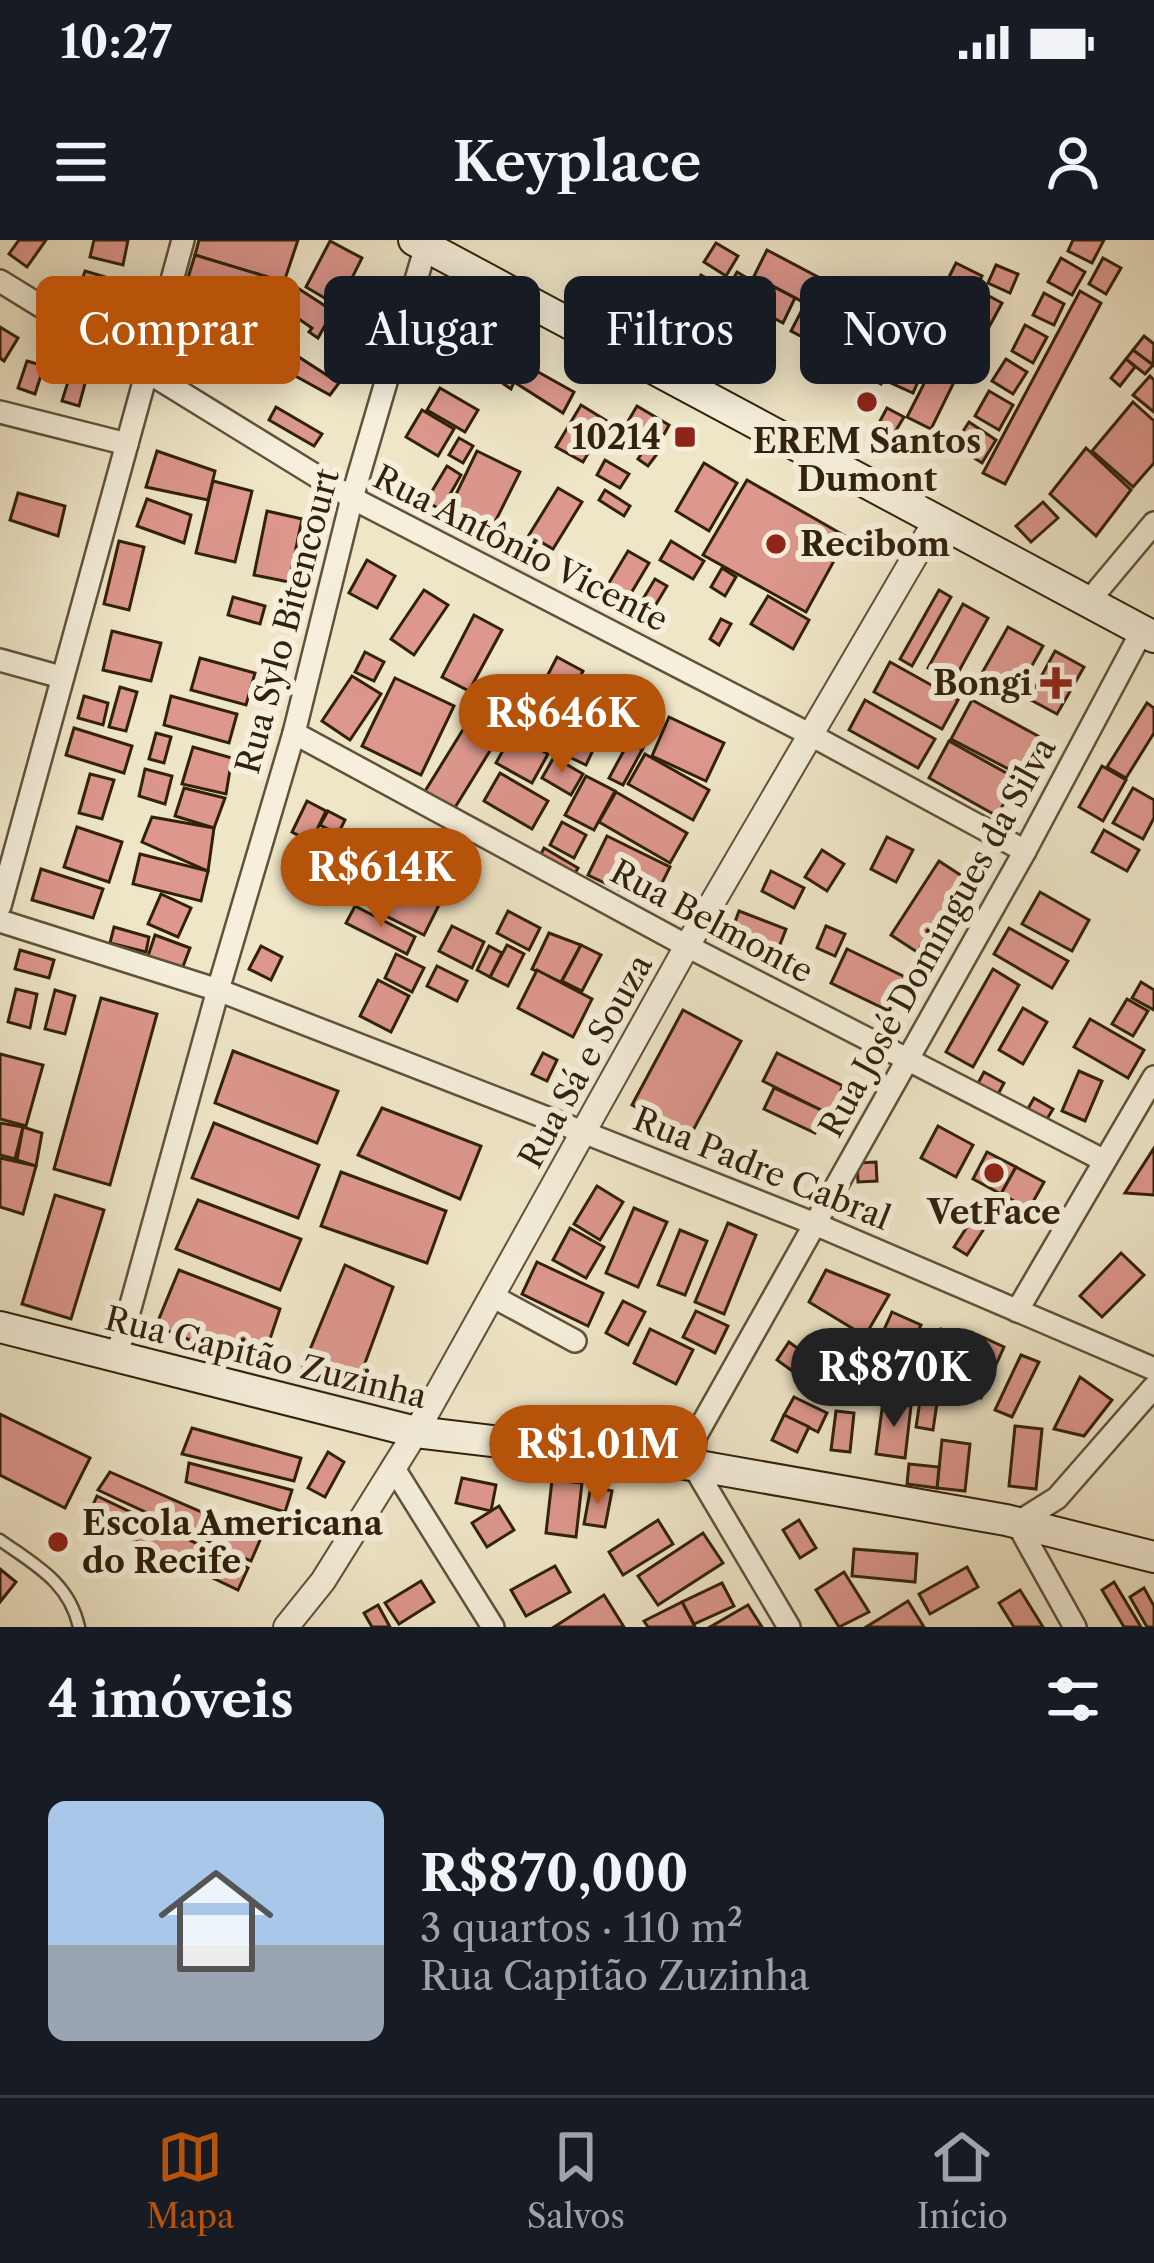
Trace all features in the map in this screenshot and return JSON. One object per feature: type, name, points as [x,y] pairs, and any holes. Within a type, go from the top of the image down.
[{"type":"main road","points":[[420,243],[1148,634]]},
{"type":"main road","name":"Rua Capitão Zuzinha","points":[[0,1327],[416,1432],[694,1465],[1017,1522],[1154,1557]]},
{"type":"street","points":[[173,276],[183,240]]},
{"type":"street","name":"Rua Sylo Bitencourt","points":[[116,1359],[294,733],[420,243]]},
{"type":"street","name":"Rua Antônio Vicente","points":[[0,281],[36,304]]},
{"type":"street","points":[[0,906],[144,384]]},
{"type":"street","name":"Rua Antônio Vicente","points":[[164,384],[352,498],[1025,851]]},
{"type":"street","points":[[0,412],[128,444]]},
{"type":"street","name":"Rua Sá e Souza","points":[[286,1627],[323,1581],[416,1432],[687,946],[934,522]]},
{"type":"street","points":[[1088,602],[1154,524]]},
{"type":"street","name":"Rua José Domingues da Silva","points":[[694,1465],[695,1437],[1148,634]]},
{"type":"street","points":[[0,660],[62,677]]},
{"type":"street","name":"Rua Belmonte","points":[[294,733],[687,946],[1103,1160]]},
{"type":"street","name":"Rua Padre Cabral","points":[[0,921],[218,990],[584,1132],[815,1224],[1154,1369]]},
{"type":"street","points":[[1017,1311],[1154,1077]]},
{"type":"street","points":[[492,1295],[575,1341]]},
{"type":"street","points":[[1075,1627],[1017,1522],[1058,1498],[1154,1388]]},
{"type":"street","points":[[694,1465],[789,1627]]},
{"type":"street","points":[[393,1467],[493,1627]]},
{"type":"lane","points":[[0,1540],[60,1582],[80,1627]]},
{"type":"building","points":[[19,240],[46,240],[27,267],[9,254]]},
{"type":"building","points":[[94,240],[128,240],[123,265],[90,257]]},
{"type":"building","points":[[199,240],[298,240],[286,276],[264,276],[195,255]]},
{"type":"building","points":[[1073,240],[1104,240],[1092,263],[1068,251]]},
{"type":"building","points":[[330,241],[362,258],[353,276],[324,276],[324,298],[306,287]]},
{"type":"building","points":[[716,243],[738,256],[726,276],[704,262]]},
{"type":"building","points":[[767,250],[816,276],[800,276],[800,300],[776,288],[776,276],[754,276]]},
{"type":"building","points":[[195,255],[264,276],[189,276]]},
{"type":"building","points":[[1061,258],[1085,272],[1072,295],[1048,282]]},
{"type":"building","points":[[1103,258],[1121,268],[1106,294],[1089,284]]},
{"type":"building","points":[[956,263],[982,276],[950,276]]},
{"type":"building","points":[[996,265],[1018,274],[1010,293],[990,284]]},
{"type":"building","points":[[776,288],[795,298],[783,323],[776,319]]},
{"type":"building","points":[[300,290],[324,305],[324,327],[318,338],[309,332],[312,328],[300,320]]},
{"type":"building","points":[[1080,291],[1101,303],[1005,484],[983,473]]},
{"type":"building","points":[[1044,293],[1064,304],[1054,325],[1033,315]]},
{"type":"building","points":[[990,297],[1002,303],[990,325]]},
{"type":"building","points":[[800,314],[800,336],[791,331]]},
{"type":"building","points":[[1025,325],[1047,337],[1033,363],[1012,351]]},
{"type":"building","points":[[0,327],[18,338],[4,361],[0,358]]},
{"type":"building","points":[[1144,336],[1154,344],[1153,365],[1133,350]]},
{"type":"building","points":[[1133,350],[1153,365],[1145,374],[1126,359]]},
{"type":"building","points":[[300,358],[324,373],[324,384],[338,384],[330,395],[300,379]]},
{"type":"building","points":[[1006,359],[1027,372],[1013,394],[992,381]]},
{"type":"building","points":[[1126,359],[1135,367],[1120,386],[1111,378]]},
{"type":"building","points":[[27,361],[36,364],[35,394],[18,388]]},
{"type":"building","points":[[540,373],[574,392],[563,413],[517,384],[540,384]]},
{"type":"building","points":[[1150,376],[1154,380],[1154,412],[1133,395]]},
{"type":"building","points":[[67,384],[85,384],[79,406],[62,401]]},
{"type":"building","points":[[893,384],[917,384],[913,393]]},
{"type":"building","points":[[924,384],[953,384],[931,429],[907,417]]},
{"type":"building","points":[[440,388],[478,410],[465,432],[427,410]]},
{"type":"building","points":[[989,391],[1013,405],[999,430],[975,416]]},
{"type":"building","points":[[1133,402],[1154,421],[1154,463],[1133,487],[1092,451]]},
{"type":"building","points":[[581,405],[607,421],[583,462],[556,447]]},
{"type":"building","points":[[637,406],[669,425],[660,442],[627,423]]},
{"type":"building","points":[[276,407],[322,434],[314,446],[269,420]]},
{"type":"building","points":[[887,408],[904,417],[895,432],[879,423]]},
{"type":"building","points":[[422,410],[454,429],[438,456],[406,437]]},
{"type":"building","points":[[969,422],[996,440],[982,463],[954,445]]},
{"type":"building","points":[[459,438],[473,446],[463,463],[449,455]]},
{"type":"building","points":[[649,442],[660,450],[648,466],[638,459]]},
{"type":"building","points":[[1086,448],[1131,490],[1096,536],[1050,494]]},
{"type":"building","points":[[157,451],[215,471],[208,500],[146,487]]},
{"type":"building","points":[[477,451],[520,472],[490,532],[448,511]]},
{"type":"building","points":[[605,460],[629,474],[620,488],[597,475]]},
{"type":"building","points":[[704,463],[737,483],[709,531],[676,511]]},
{"type":"building","points":[[447,466],[461,475],[441,510],[426,501]]},
{"type":"building","points":[[747,480],[847,537],[806,612],[703,555]]},
{"type":"building","points":[[213,481],[252,491],[235,562],[196,553]]},
{"type":"building","points":[[558,488],[582,502],[553,549],[529,535]]},
{"type":"building","points":[[605,490],[630,506],[624,516],[599,500]]},
{"type":"building","points":[[18,493],[65,506],[58,536],[10,520]]},
{"type":"building","points":[[147,499],[191,515],[184,543],[137,526]]},
{"type":"building","points":[[1043,502],[1058,518],[1031,542],[1016,526]]},
{"type":"building","points":[[267,511],[302,519],[289,582],[254,575]]},
{"type":"building","points":[[119,541],[144,547],[129,610],[104,604]]},
{"type":"building","points":[[671,541],[704,561],[693,579],[660,560]]},
{"type":"building","points":[[628,551],[649,563],[621,610],[600,598]]},
{"type":"building","points":[[367,560],[395,576],[377,608],[349,593]]},
{"type":"building","points":[[722,568],[736,577],[725,596],[711,587]]},
{"type":"building","points":[[655,579],[667,586],[646,621],[634,614]]},
{"type":"building","points":[[424,590],[448,605],[414,655],[391,639]]},
{"type":"building","points":[[939,590],[951,597],[912,666],[900,659]]},
{"type":"building","points":[[768,596],[809,620],[793,649],[751,624]]},
{"type":"building","points":[[233,597],[265,606],[260,624],[228,615]]},
{"type":"building","points":[[963,604],[988,618],[953,682],[928,668]]},
{"type":"building","points":[[474,615],[502,630],[469,691],[442,677]]},
{"type":"building","points":[[721,619],[731,624],[719,645],[710,639]]},
{"type":"building","points":[[1008,627],[1043,646],[1012,701],[977,682]]},
{"type":"building","points":[[112,631],[161,643],[151,681],[103,670]]},
{"type":"building","name":"Bongi","points":[[1055,651],[1084,667],[1057,714],[1029,699]]},
{"type":"building","points":[[365,652],[384,662],[374,681],[355,672]]},
{"type":"building","points":[[557,657],[583,671],[563,710],[537,696]]},
{"type":"building","points":[[200,658],[255,673],[246,705],[191,690]]},
{"type":"building","points":[[890,662],[958,700],[942,729],[874,692]]},
{"type":"building","points":[[352,676],[381,694],[350,740],[322,721]]},
{"type":"building","points":[[395,678],[454,706],[421,775],[362,746]]},
{"type":"building","points":[[594,678],[621,691],[586,765],[559,752]]},
{"type":"building","points":[[120,687],[137,692],[126,731],[109,727]]},
{"type":"building","points":[[84,696],[108,703],[103,725],[78,718]]},
{"type":"building","points":[[171,696],[237,714],[229,743],[164,725]]},
{"type":"building","points":[[637,696],[663,710],[642,750],[616,737]]},
{"type":"building","points":[[865,700],[935,739],[918,768],[849,730]]},
{"type":"building","points":[[972,700],[1040,737],[1020,775],[951,739]]},
{"type":"building","points":[[1147,703],[1154,708],[1154,733],[1126,778],[1107,767]]},
{"type":"building","points":[[472,715],[501,733],[451,814],[422,796]]},
{"type":"building","points":[[669,717],[724,743],[706,781],[652,756]]},
{"type":"building","points":[[74,728],[132,746],[124,773],[66,755]]},
{"type":"building","points":[[156,733],[171,737],[164,763],[149,759]]},
{"type":"building","points":[[512,734],[548,754],[532,783],[496,763]]},
{"type":"building","points":[[949,741],[1017,779],[997,816],[929,778]]},
{"type":"building","points":[[628,743],[642,750],[623,785],[609,778]]},
{"type":"building","points":[[193,747],[232,758],[226,794],[182,784]]},
{"type":"building","points":[[645,754],[709,790],[693,820],[628,784]]},
{"type":"building","points":[[554,757],[583,774],[571,795],[542,778]]},
{"type":"building","points":[[1102,766],[1126,780],[1103,821],[1079,807]]},
{"type":"building","points":[[145,769],[172,776],[165,804],[139,796]]},
{"type":"building","points":[[500,773],[548,801],[532,829],[484,801]]},
{"type":"building","points":[[90,774],[114,780],[102,819],[79,813]]},
{"type":"building","points":[[586,776],[615,791],[594,830],[565,815]]},
{"type":"building","points":[[184,788],[225,798],[214,828],[175,816]]},
{"type":"building","points":[[1133,788],[1154,800],[1154,818],[1143,839],[1113,823]]},
{"type":"building","points":[[616,792],[687,833],[670,863],[599,822]]},
{"type":"building","points":[[307,801],[326,811],[311,842],[292,832]]},
{"type":"building","points":[[328,811],[345,820],[338,834],[320,825]]},
{"type":"building","points":[[152,817],[214,828],[208,871],[142,842]]},
{"type":"building","points":[[562,822],[586,835],[574,858],[550,845]]},
{"type":"building","points":[[77,827],[122,842],[109,882],[64,867]]},
{"type":"building","points":[[1104,830],[1139,850],[1127,871],[1092,852]]},
{"type":"building","points":[[315,833],[329,840],[319,860],[305,853]]},
{"type":"building","points":[[607,836],[670,867],[651,905],[588,875]]},
{"type":"building","points":[[887,837],[913,850],[896,882],[871,869]]},
{"type":"building","points":[[544,848],[578,868],[572,879],[538,860]]},
{"type":"building","points":[[822,850],[844,864],[827,891],[805,877]]},
{"type":"building","points":[[140,854],[208,871],[201,901],[133,884]]},
{"type":"building","points":[[939,861],[965,878],[917,952],[891,935]]},
{"type":"building","points":[[41,869],[103,889],[93,918],[32,900]]},
{"type":"building","points":[[331,870],[359,884],[350,902],[322,888]]},
{"type":"building","points":[[771,871],[804,888],[794,908],[762,891]]},
{"type":"building","points":[[404,874],[444,895],[424,935],[384,915]]},
{"type":"building","points":[[1040,892],[1089,920],[1072,951],[1022,924]]},
{"type":"building","points":[[161,894],[191,908],[178,937],[148,924]]},
{"type":"building","points":[[355,906],[415,937],[407,954],[346,923]]},
{"type":"building","points":[[508,911],[540,928],[529,950],[497,933]]},
{"type":"building","points":[[739,911],[786,929],[772,965],[726,947]]},
{"type":"building","points":[[452,926],[484,942],[472,968],[439,951]]},
{"type":"building","points":[[826,926],[845,934],[835,956],[817,948]]},
{"type":"building","points":[[114,927],[149,937],[146,952],[110,943]]},
{"type":"building","points":[[1009,928],[1068,961],[1052,988],[994,954]]},
{"type":"building","points":[[549,933],[581,945],[561,982],[532,969]]},
{"type":"building","points":[[155,935],[190,948],[182,969],[148,956]]},
{"type":"building","points":[[507,945],[524,954],[508,986],[490,977]]},
{"type":"building","points":[[581,945],[601,955],[582,991],[562,981]]},
{"type":"building","points":[[261,946],[282,957],[271,980],[249,969]]},
{"type":"building","points":[[489,946],[502,953],[490,977],[477,970]]},
{"type":"building","points":[[847,949],[905,977],[889,1011],[831,983]]},
{"type":"building","points":[[20,950],[54,960],[49,978],[15,969]]},
{"type":"building","points":[[396,954],[424,968],[412,992],[385,978]]},
{"type":"building","points":[[437,966],[467,981],[457,1001],[427,986]]},
{"type":"building","points":[[993,969],[1019,985],[973,1067],[946,1052]]},
{"type":"building","points":[[537,970],[592,999],[573,1037],[518,1008]]},
{"type":"building","points":[[378,980],[409,996],[391,1032],[360,1016]]},
{"type":"building","points":[[1141,982],[1154,990],[1154,1010],[1132,998]]},
{"type":"building","points":[[16,989],[37,994],[30,1028],[8,1022]]},
{"type":"building","points":[[55,990],[75,996],[65,1034],[45,1029]]},
{"type":"building","points":[[101,998],[157,1014],[110,1185],[54,1169]]},
{"type":"building","points":[[1127,999],[1148,1011],[1133,1036],[1112,1024]]},
{"type":"building","points":[[1023,1008],[1047,1022],[1023,1064],[999,1050]]},
{"type":"building","points":[[683,1010],[741,1041],[690,1136],[632,1105]]},
{"type":"building","points":[[1090,1019],[1144,1050],[1128,1078],[1074,1047]]},
{"type":"building","points":[[233,1051],[338,1091],[317,1143],[215,1103]]},
{"type":"building","points":[[543,1053],[557,1060],[547,1081],[532,1074]]},
{"type":"building","points":[[777,1053],[843,1086],[829,1114],[763,1081]]},
{"type":"building","points":[[0,1054],[43,1065],[26,1126],[0,1119]]},
{"type":"building","points":[[1079,1071],[1102,1081],[1085,1121],[1062,1111]]},
{"type":"building","points":[[984,1072],[1004,1083],[996,1098],[976,1087]]},
{"type":"building","points":[[774,1088],[825,1112],[815,1133],[764,1109]]},
{"type":"building","points":[[1034,1098],[1053,1109],[1044,1124],[1025,1114]]},
{"type":"building","points":[[382,1108],[481,1146],[460,1199],[358,1155]]},
{"type":"building","points":[[0,1123],[23,1127],[15,1159],[0,1155]]},
{"type":"building","points":[[214,1123],[319,1165],[298,1218],[192,1178]]},
{"type":"building","points":[[938,1126],[973,1145],[956,1177],[921,1158]]},
{"type":"building","points":[[23,1127],[42,1133],[36,1166],[17,1160]]},
{"type":"building","points":[[1154,1148],[1154,1195],[1125,1193]]},
{"type":"building","name":"VetFace","points":[[987,1152],[1016,1167],[1001,1194],[973,1179]]},
{"type":"building","points":[[0,1158],[36,1166],[23,1214],[0,1207]]},
{"type":"building","points":[[876,1162],[877,1181],[858,1182],[857,1163]]},
{"type":"building","points":[[1016,1167],[1044,1182],[1029,1209],[1001,1194]]},
{"type":"building","points":[[341,1172],[446,1211],[427,1263],[321,1226]]},
{"type":"building","points":[[597,1186],[623,1202],[600,1240],[574,1224]]},
{"type":"building","points":[[55,1195],[104,1210],[71,1319],[22,1304]]},
{"type":"building","points":[[198,1200],[301,1239],[280,1290],[176,1249]]},
{"type":"building","points":[[634,1208],[667,1222],[638,1287],[606,1273]]},
{"type":"building","points":[[978,1210],[991,1218],[967,1255],[954,1247]]},
{"type":"building","points":[[728,1223],[756,1235],[724,1314],[695,1302]]},
{"type":"building","points":[[570,1228],[604,1247],[586,1278],[553,1260]]},
{"type":"building","points":[[680,1230],[707,1241],[685,1295],[658,1285]]},
{"type":"building","points":[[1121,1253],[1144,1275],[1102,1317],[1080,1296]]},
{"type":"building","points":[[537,1262],[603,1293],[588,1326],[522,1294]]},
{"type":"building","points":[[345,1265],[393,1287],[355,1390],[302,1369]]},
{"type":"building","points":[[179,1270],[280,1309],[260,1369],[156,1326]]},
{"type":"building","points":[[826,1270],[889,1295],[865,1336],[809,1302]]},
{"type":"building","points":[[623,1301],[645,1312],[628,1345],[606,1333]]},
{"type":"building","points":[[696,1311],[728,1326],[715,1353],[683,1337]]},
{"type":"building","points":[[892,1312],[921,1325],[907,1354],[879,1341]]},
{"type":"building","points":[[650,1329],[693,1350],[676,1384],[634,1363]]},
{"type":"building","points":[[941,1329],[964,1341],[943,1379],[921,1366]]},
{"type":"building","points":[[978,1335],[1004,1347],[981,1398],[955,1386]]},
{"type":"building","points":[[789,1342],[814,1360],[802,1378],[777,1360]]},
{"type":"building","points":[[1021,1355],[1039,1362],[1012,1417],[995,1410]]},
{"type":"building","points":[[1080,1377],[1112,1400],[1084,1436],[1054,1429]]},
{"type":"building","points":[[794,1397],[827,1413],[818,1432],[784,1415]]},
{"type":"building","points":[[920,1401],[937,1403],[933,1430],[916,1427]]},
{"type":"building","points":[[883,1402],[911,1406],[905,1458],[876,1454]]},
{"type":"building","points":[[836,1411],[854,1413],[850,1452],[831,1450]]},
{"type":"building","points":[[0,1414],[90,1458],[65,1508],[0,1475]]},
{"type":"building","points":[[784,1415],[809,1427],[797,1452],[772,1440]]},
{"type":"building","points":[[1015,1426],[1042,1429],[1036,1489],[1009,1486]]},
{"type":"building","points":[[192,1428],[301,1458],[294,1481],[182,1454]]},
{"type":"building","points":[[942,1440],[970,1444],[965,1491],[937,1488]]},
{"type":"building","points":[[328,1452],[344,1462],[325,1497],[308,1488]]},
{"type":"building","points":[[189,1463],[292,1490],[285,1512],[186,1482]]},
{"type":"building","points":[[909,1464],[939,1467],[937,1488],[907,1484]]},
{"type":"building","points":[[110,1472],[261,1538],[251,1561],[98,1490]]},
{"type":"building","points":[[462,1478],[496,1485],[491,1511],[456,1503]]},
{"type":"building","points":[[552,1480],[582,1483],[576,1537],[546,1533]]},
{"type":"building","points":[[591,1486],[612,1491],[605,1527],[584,1524]]},
{"type":"building","points":[[97,1496],[248,1568],[238,1590],[87,1518]]},
{"type":"building","points":[[499,1506],[514,1530],[487,1547],[472,1523]]},
{"type":"building","points":[[658,1520],[673,1544],[623,1575],[609,1552]]},
{"type":"building","points":[[799,1520],[816,1548],[800,1558],[783,1530]]},
{"type":"building","points":[[703,1533],[723,1563],[658,1605],[638,1576]]},
{"type":"building","points":[[854,1549],[917,1554],[915,1582],[852,1576]]},
{"type":"building","points":[[555,1566],[570,1592],[526,1616],[511,1590]]},
{"type":"building","points":[[967,1567],[978,1587],[930,1614],[919,1594]]},
{"type":"building","points":[[0,1569],[16,1582],[0,1602]]},
{"type":"building","points":[[844,1572],[869,1612],[839,1627],[816,1590]]},
{"type":"building","points":[[421,1581],[434,1602],[399,1624],[385,1603]]},
{"type":"building","points":[[1114,1582],[1141,1627],[1124,1627],[1102,1590]]},
{"type":"building","points":[[722,1583],[734,1606],[694,1624],[682,1602]]},
{"type":"building","points":[[1144,1588],[1154,1606],[1154,1627],[1147,1627],[1130,1597]]},
{"type":"building","points":[[1020,1590],[1043,1627],[1014,1627],[999,1603]]},
{"type":"building","points":[[604,1595],[624,1627],[554,1627]]},
{"type":"building","points":[[908,1601],[924,1627],[866,1627]]},
{"type":"building","points":[[682,1602],[695,1627],[648,1627],[644,1621]]},
{"type":"building","points":[[378,1605],[390,1627],[372,1627],[364,1613]]},
{"type":"building","points":[[748,1605],[762,1627],[710,1627]]},
{"type":"place","name":"EREM Santos Dumont","points":[[867,402]]},
{"type":"place","name":"10214","points":[[685,437]]},
{"type":"place","name":"Recibom","points":[[776,544]]},
{"type":"place","name":"Bongi","points":[[1056,683]]},
{"type":"place","name":"VetFace","points":[[994,1173]]},
{"type":"place","name":"Escola Americana do Recife","points":[[58,1542]]}]
